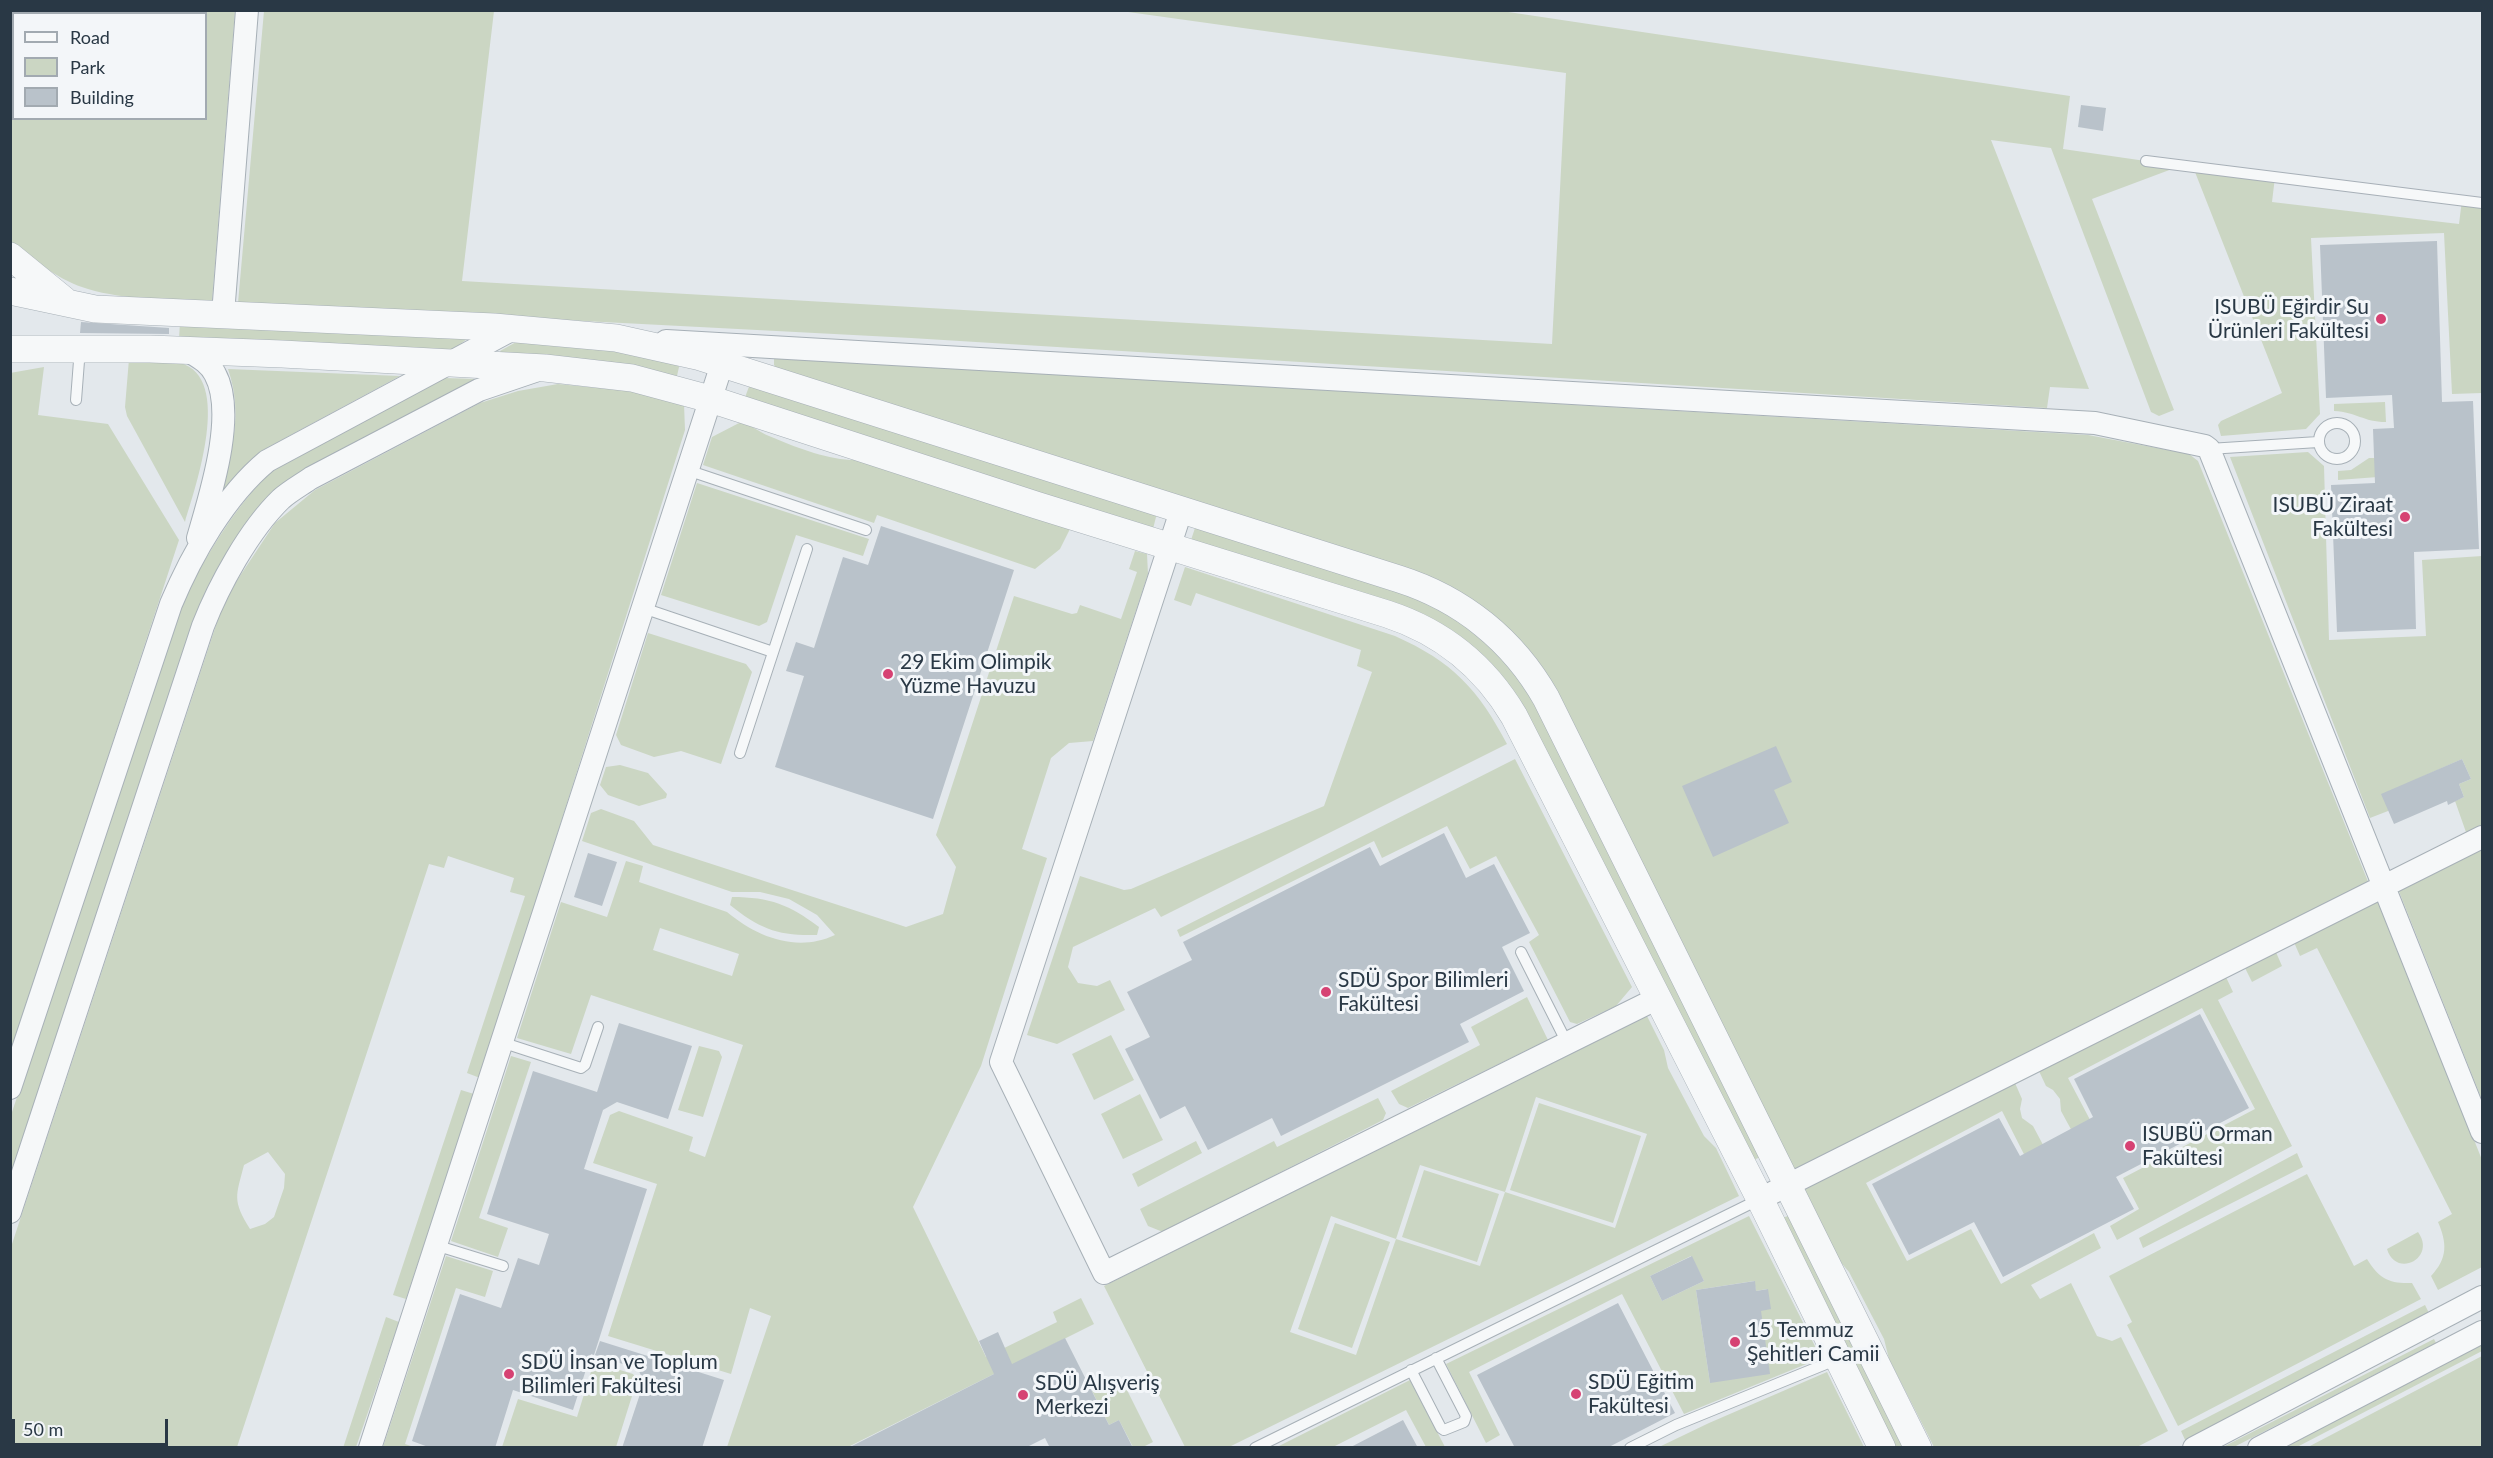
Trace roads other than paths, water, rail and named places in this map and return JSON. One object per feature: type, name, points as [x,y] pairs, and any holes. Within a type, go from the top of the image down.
[{"type":"street","points":[[223,314],[247,10]]},
{"type":"street","points":[[10,256],[70,304]]},
{"type":"street","points":[[10,291],[104,310],[513,329],[616,338],[2095,423],[2200,444],[2209,449],[2482,1132]]},
{"type":"street","points":[[10,1088],[161,631],[180,582],[233,496],[267,461],[513,329]]},
{"type":"street","points":[[616,338],[668,348],[722,364],[1423,587],[1446,598],[1479,620],[1517,656],[1549,703],[1918,1448]]},
{"type":"street","points":[[369,1448],[710,399],[728,352],[741,344]]},
{"type":"street","points":[[10,349],[187,350],[545,368],[632,378],[710,399],[1398,618],[1428,631],[1465,656],[1496,688],[1514,716],[1760,1198],[1882,1448]]},
{"type":"street","points":[[187,350],[203,360],[215,373],[222,396],[223,413],[213,477],[192,560]]},
{"type":"street","points":[[10,1212],[203,626],[224,580],[271,509],[311,478],[479,390],[545,368]]},
{"type":"street","points":[[1181,511],[1001,1062],[1104,1272],[1658,998]]},
{"type":"street","points":[[1760,1198],[2482,837]]},
{"type":"street","points":[[2194,1448],[2482,1297]]},
{"type":"street","points":[[2259,1448],[2482,1332]]},
{"type":"lane","points":[[2146,161],[2482,203]]},
{"type":"lane","points":[[76,400],[80,348]]},
{"type":"lane","points":[[2209,449],[2318,442]]},
{"type":"lane","points":[[687,470],[866,530]]},
{"type":"lane","points":[[740,753],[807,549]]},
{"type":"lane","points":[[643,608],[773,651]]},
{"type":"lane","points":[[1521,952],[1567,1043]]},
{"type":"lane","points":[[501,1042],[581,1068],[585,1065],[598,1027]]},
{"type":"lane","points":[[1255,1448],[1760,1198]]},
{"type":"lane","points":[[435,1245],[503,1266]]},
{"type":"lane","points":[[1411,1370],[1441,1428],[1444,1430],[1464,1422],[1466,1416],[1436,1358]]},
{"type":"lane","points":[[1630,1448],[1676,1425],[1839,1358]]},
{"type":"place","name":"ISUBÜ Eğirdir Su Ürünleri Fakültesi","points":[[2381,319]]},
{"type":"place","name":"ISUBÜ Ziraat Fakültesi","points":[[2405,517]]},
{"type":"place","name":"29 Ekim Olimpik Yüzme Havuzu","points":[[888,674]]},
{"type":"place","name":"SDÜ Spor Bilimleri Fakültesi","points":[[1326,992]]},
{"type":"place","name":"ISUBÜ Orman Fakültesi","points":[[2130,1146]]},
{"type":"place","name":"15 Temmuz Şehitleri Camii","points":[[1735,1342]]},
{"type":"place","name":"SDÜ İnsan ve Toplum Bilimleri Fakültesi","points":[[509,1374]]},
{"type":"place","name":"SDÜ Eğitim Fakültesi","points":[[1576,1394]]},
{"type":"place","name":"SDÜ Alışveriş Merkezi","points":[[1023,1395]]}]
